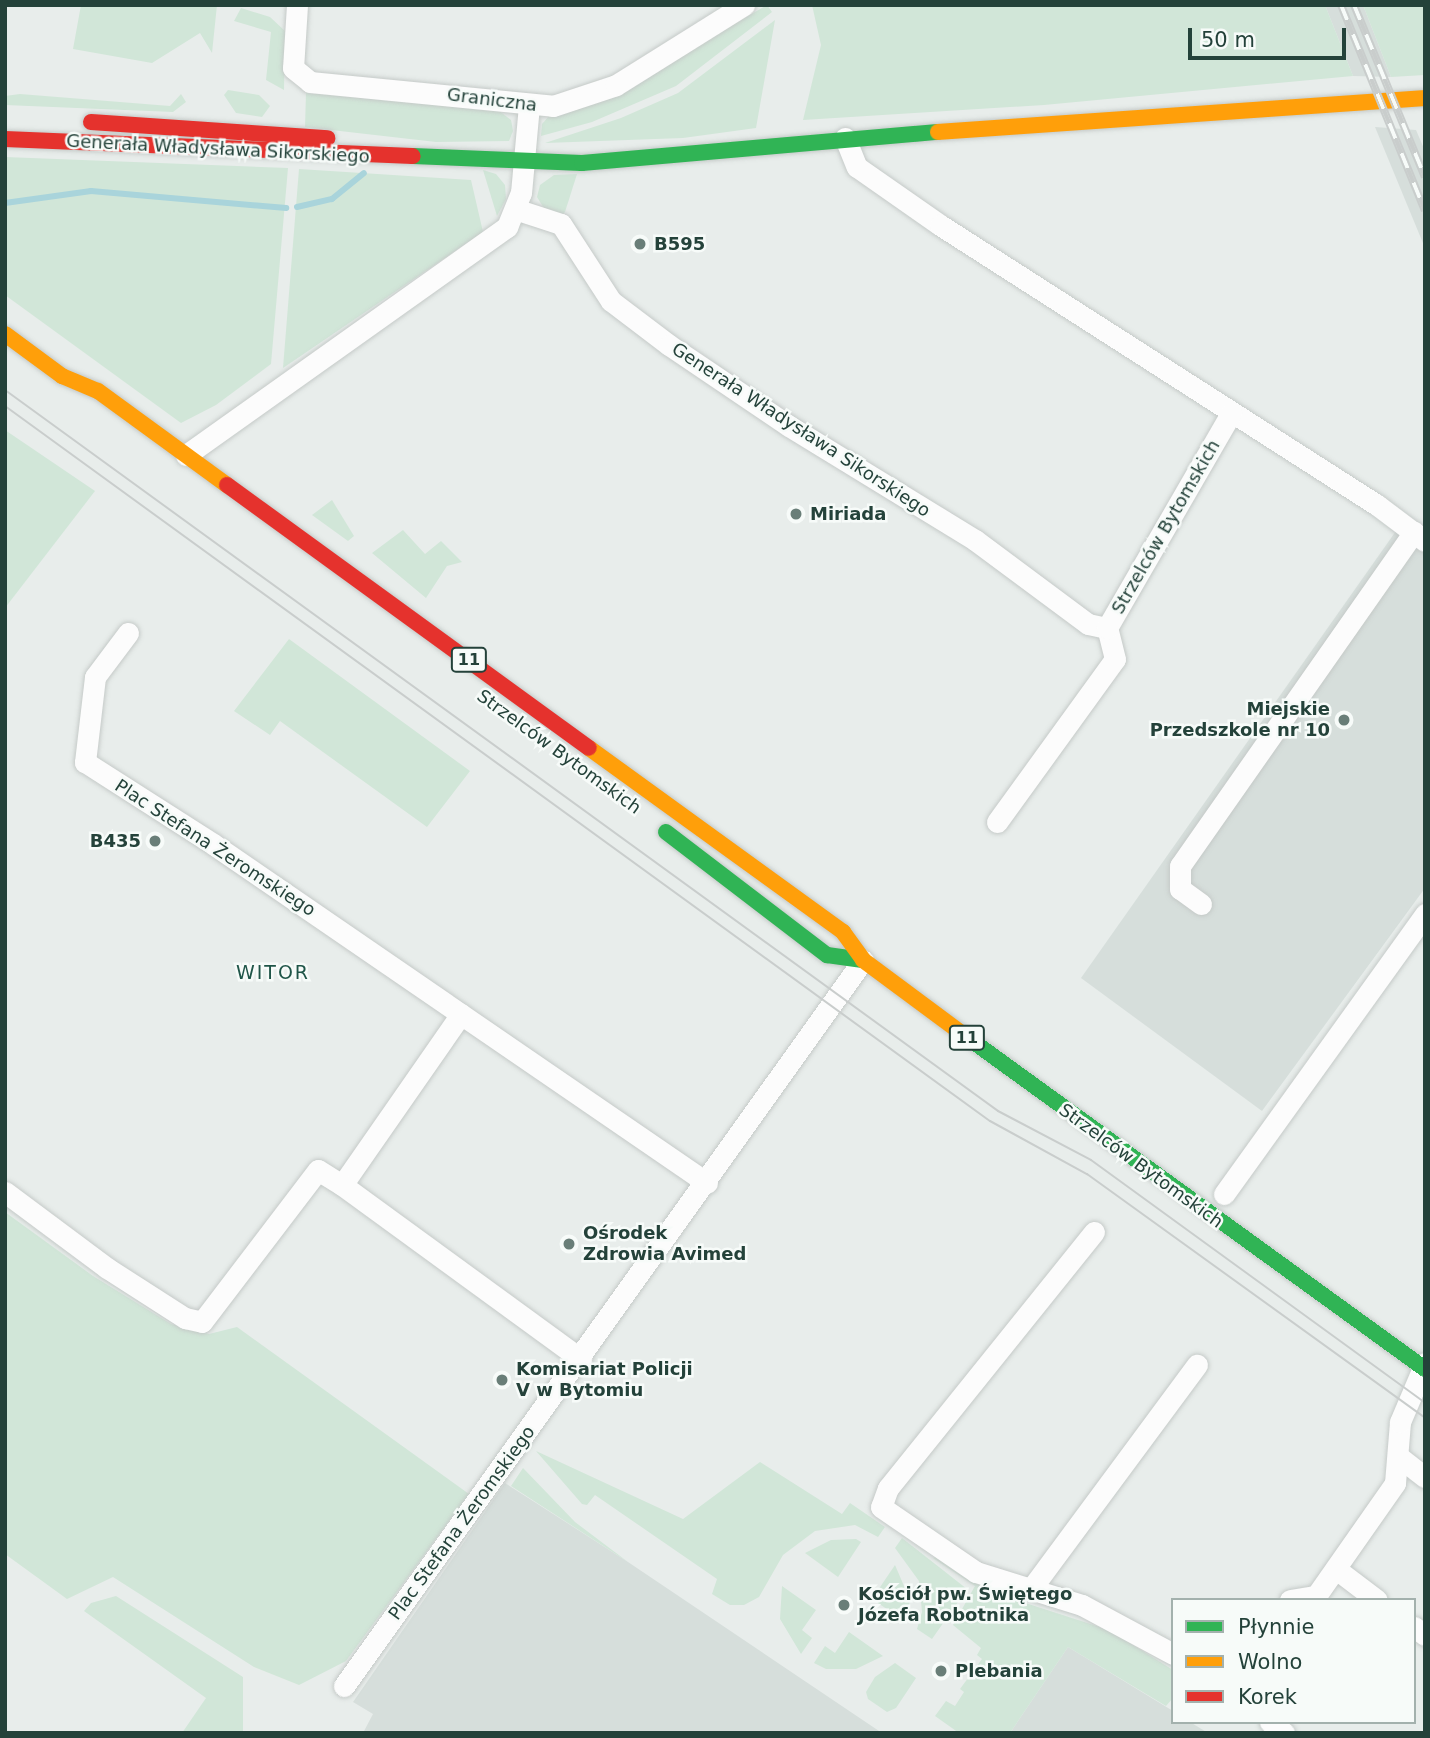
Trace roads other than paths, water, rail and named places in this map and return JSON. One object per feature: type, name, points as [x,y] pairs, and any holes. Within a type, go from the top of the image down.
[{"type":"main road","name":"Generała Władysława Sikorskiego","points":[[5,139],[524,160],[649,160],[845,138],[1425,98]]},
{"type":"main road","points":[[5,123],[30,122]]},
{"type":"main road","name":"Generała Władysława Sikorskiego","points":[[69,122],[269,131],[431,156]]},
{"type":"main road","name":"Strzelców Bytomskich","points":[[5,334],[62,376],[98,391],[186,454],[837,928],[863,960],[1172,1190],[1424,1366]]},
{"type":"main road","name":"Strzelców Bytomskich","points":[[62,376],[86,407]]},
{"type":"main road","name":"Strzelców Bytomskich","points":[[651,819],[712,871],[827,955],[863,960]]},
{"type":"street","name":"Graniczna","points":[[295,6],[293,68],[299,77],[310,82],[529,105],[569,103],[616,85],[711,14],[744,5]]},
{"type":"street","points":[[186,454],[495,238],[518,210],[529,105]]},
{"type":"street","points":[[845,138],[857,167],[940,225],[1419,536],[1180,866],[1180,889],[1201,904]]},
{"type":"street","name":"Generała Władysława Sikorskiego","points":[[518,210],[561,225],[611,301],[659,337],[789,426],[975,540],[1088,624],[1107,628]]},
{"type":"street","name":"Strzelców Bytomskich","points":[[997,822],[1115,659],[1107,628],[1231,413]]},
{"type":"street","name":"Plac Stefana Żeromskiego","points":[[128,633],[95,677],[85,762],[707,1183],[344,1686]]},
{"type":"street","name":"Strzelców Bytomskich","points":[[1224,1194],[1425,914]]},
{"type":"street","points":[[707,1183],[863,960]]},
{"type":"street","points":[[342,1185],[461,1014]]},
{"type":"street","points":[[5,1192],[107,1268],[186,1318],[202,1322],[318,1170],[581,1359]]},
{"type":"street","points":[[1094,1232],[888,1488],[881,1507],[976,1572],[1082,1605],[1171,1653]]},
{"type":"street","points":[[1031,1589],[1197,1365]]},
{"type":"street","name":"Strzelców Bytomskich","points":[[1303,1598],[1316,1596],[1395,1483],[1405,1404],[1424,1366]]},
{"type":"street","points":[[1399,1457],[1425,1477]]},
{"type":"street","points":[[1336,1569],[1374,1598]]},
{"type":"waterway","points":[[297,207],[332,199],[364,173]]},
{"type":"waterway","points":[[5,203],[91,191],[286,208]]},
{"type":"tram line","points":[[5,390],[998,1111],[1091,1160],[1425,1403]]},
{"type":"tram line","points":[[5,406],[990,1121],[1087,1174],[1425,1418]]},
{"type":"railway","points":[[1341,5],[1425,211]]},
{"type":"railway","points":[[1354,5],[1425,177]]},
{"type":"place","name":"B595","points":[[640,244]]},
{"type":"place","name":"Miriada","points":[[796,514]]},
{"type":"place","name":"Miejskie Przedszkole nr 10","points":[[1344,720]]},
{"type":"place","name":"B435","points":[[155,841]]},
{"type":"place","name":"Ośrodek Zdrowia Avimed","points":[[569,1244]]},
{"type":"place","name":"Komisariat Policji V w Bytomiu","points":[[502,1380]]},
{"type":"place","name":"Kościół pw. Świętego Józefa Robotnika","points":[[844,1605]]},
{"type":"place","name":"Plebania","points":[[941,1671]]},
{"type":"district","name":"WITOR","points":[[273,973]]}]
